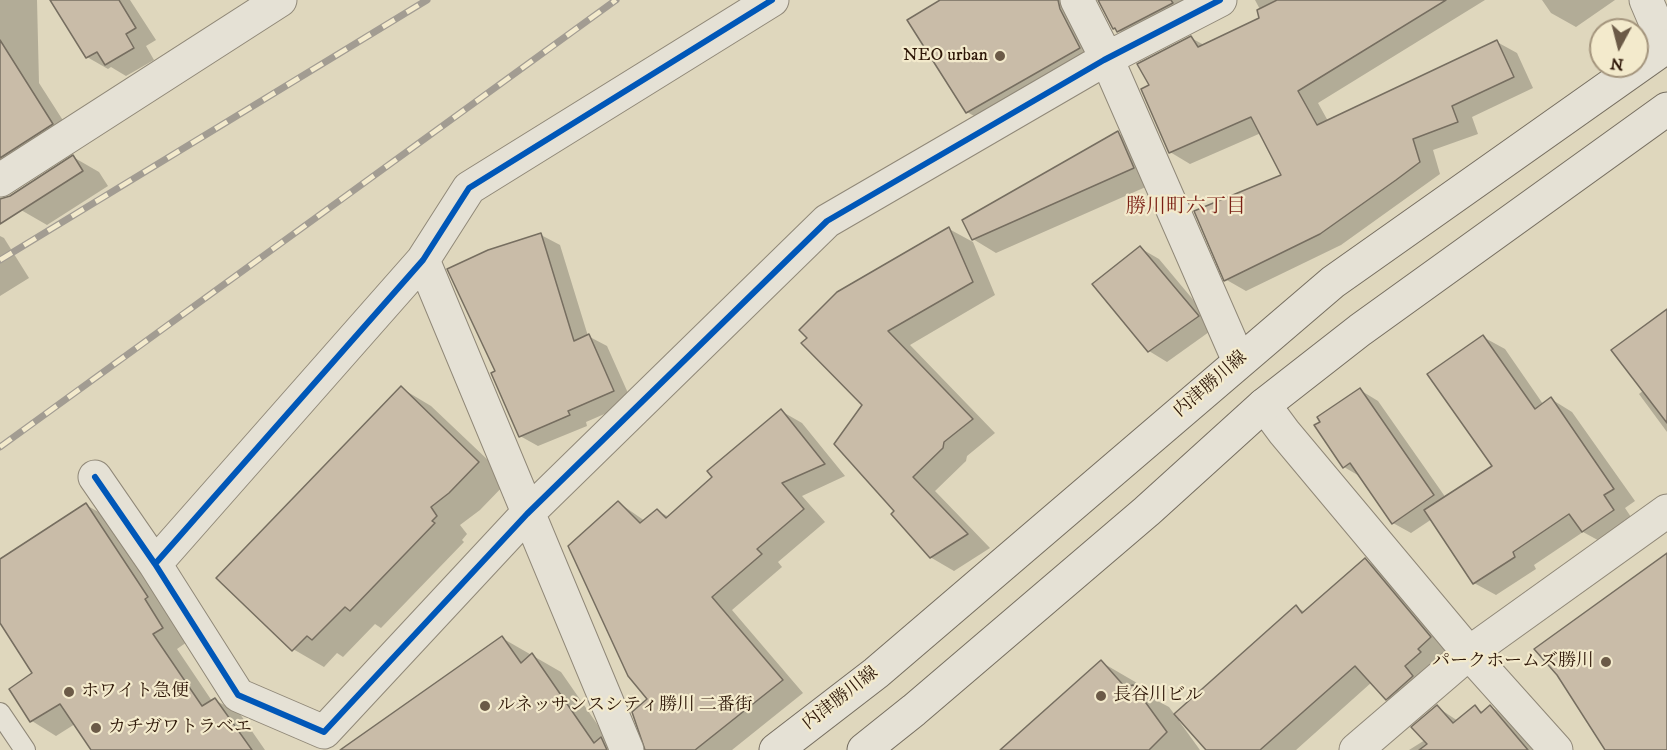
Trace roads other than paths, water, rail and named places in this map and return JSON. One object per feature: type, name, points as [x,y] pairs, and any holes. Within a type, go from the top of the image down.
[{"type":"street","points":[[0,180],[280,0]]},
{"type":"street","points":[[155,564],[423,260],[469,188],[772,0]]},
{"type":"street","points":[[1077,0],[1107,59],[1239,360]]},
{"type":"street","points":[[95,477],[155,564],[238,695],[324,732],[527,514],[827,221],[1107,59],[1220,0]]},
{"type":"street","points":[[1646,0],[1666,47]]},
{"type":"street","name":"内津勝川線","points":[[776,750],[885,665],[1333,282],[1666,47]]},
{"type":"street","points":[[864,750],[1138,519],[1264,405],[1360,330],[1667,109]]},
{"type":"street","points":[[423,260],[627,750]]},
{"type":"street","points":[[1264,405],[1468,653],[1556,750]]},
{"type":"street","points":[[1356,750],[1468,653],[1667,511]]},
{"type":"lane","points":[[0,713],[25,750]]},
{"type":"railway","points":[[0,260],[427,0]]},
{"type":"railway","points":[[0,447],[616,0]]},
{"type":"place","name":"NEO urban","points":[[1000,56]]},
{"type":"place","name":"パークホームズ勝川","points":[[1606,662]]},
{"type":"place","name":"ホワイト急便","points":[[69,692]]},
{"type":"place","name":"長谷川ビル","points":[[1101,696]]},
{"type":"place","name":"ルネッサンスシティ勝川 二番街","points":[[485,706]]},
{"type":"place","name":"カチガワトラベエ","points":[[96,728]]},
{"type":"district","name":"勝川町六丁目","points":[[1186,208]]}]
